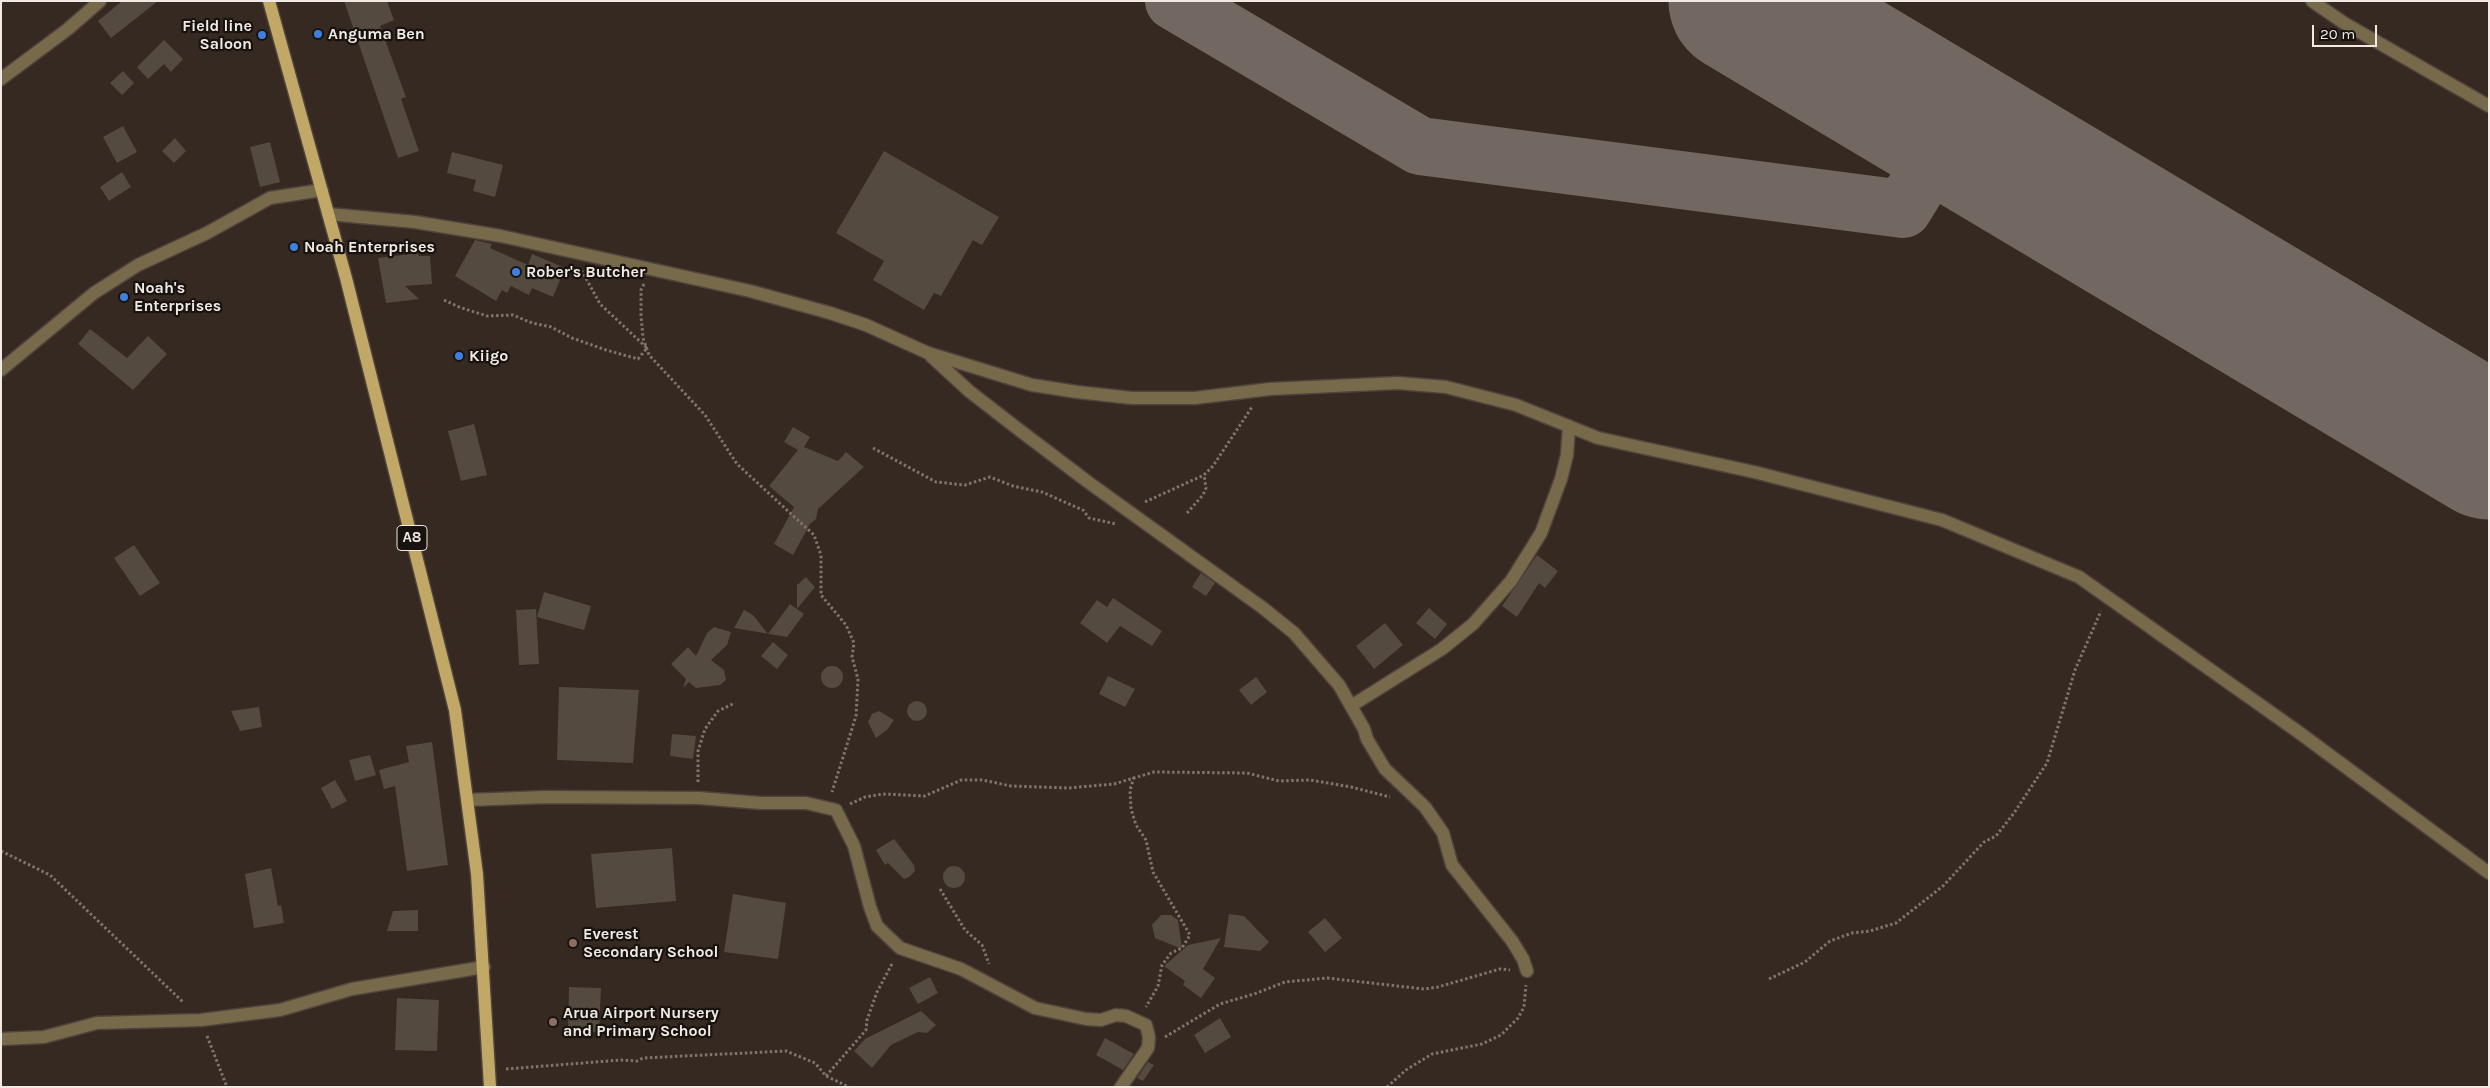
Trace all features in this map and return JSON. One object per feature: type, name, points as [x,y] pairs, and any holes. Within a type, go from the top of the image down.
[{"type":"main road","name":"A8","points":[[269,1],[322,190],[455,710],[477,874],[490,1087]]},
{"type":"street","points":[[1,79],[68,29],[100,1]]},
{"type":"street","points":[[2312,1],[2344,23],[2489,106]]},
{"type":"street","points":[[1,370],[94,292],[138,265],[207,233],[270,198],[322,190]]},
{"type":"street","points":[[328,214],[415,222],[501,236],[750,291],[830,313],[866,325],[928,352],[1032,384],[1087,393],[1132,398],[1195,398],[1270,389],[1398,383],[1446,388],[1516,405],[1598,438],[1754,472],[1942,520],[2062,568],[2079,577],[2297,731],[2489,873]]},
{"type":"street","points":[[928,352],[969,390],[1018,429],[1263,608],[1294,633],[1339,685],[1371,747],[1386,769],[1425,807],[1443,833],[1452,865],[1512,941],[1523,959],[1526,971]]},
{"type":"street","points":[[1351,706],[1442,650],[1473,624],[1511,581],[1541,533],[1561,479],[1567,454],[1569,426]]},
{"type":"street","points":[[468,800],[546,797],[699,798],[761,803],[806,803],[830,808],[846,826],[854,846],[870,908],[877,926],[900,948],[961,969],[1035,1008],[1051,1013],[1101,1020],[1116,1015],[1138,1020],[1146,1025],[1149,1037],[1148,1048],[1120,1087]]},
{"type":"street","points":[[1,1039],[44,1037],[98,1023],[201,1020],[280,1010],[352,989],[484,967]]},
{"type":"path","points":[[570,251],[600,304],[647,348]]},
{"type":"path","points":[[651,270],[641,290],[642,324],[649,355],[705,416],[737,464],[814,535],[822,555],[821,595],[846,625],[854,643],[852,656],[858,679],[856,716],[846,744],[830,808],[874,796],[925,796],[961,780],[982,780],[1010,786],[1068,788],[1114,784],[1134,776],[1154,772],[1247,773],[1279,781],[1310,780],[1334,784],[1394,798]]},
{"type":"path","points":[[444,300],[458,308],[487,316],[513,316],[551,327],[572,338],[630,357],[638,358],[647,348]]},
{"type":"path","points":[[1129,511],[1167,490],[1204,475],[1214,466],[1252,407],[1270,389]]},
{"type":"path","points":[[873,448],[936,482],[965,485],[990,478],[1042,492],[1083,510],[1089,518],[1109,524],[1150,525]]},
{"type":"path","points":[[1187,513],[1204,495],[1206,488],[1204,475]]},
{"type":"path","points":[[1768,979],[1798,966],[1830,941],[1852,933],[1870,931],[1896,923],[1943,886],[1984,842],[1996,836],[2014,813],[2047,763],[2075,670],[2106,597]]},
{"type":"path","points":[[699,798],[698,763],[700,741],[713,716],[722,708],[734,703]]},
{"type":"path","points":[[1134,776],[1130,790],[1131,809],[1136,825],[1146,840],[1153,872],[1190,935],[1182,948],[1172,953],[1162,965],[1158,986],[1138,1020]]},
{"type":"path","points":[[1,851],[50,875],[201,1020],[227,1087]]},
{"type":"path","points":[[940,889],[965,930],[982,946],[987,955],[996,989]]},
{"type":"path","points":[[826,1076],[866,1030],[867,1020],[877,992],[900,948]]},
{"type":"path","points":[[1148,1048],[1220,1004],[1285,982],[1327,978],[1424,989],[1438,987],[1500,969],[1526,971],[1524,1007],[1518,1018],[1501,1035],[1482,1044],[1432,1054],[1406,1070],[1387,1087]]},
{"type":"path","points":[[490,1071],[621,1060],[637,1061],[643,1058],[786,1051],[815,1062],[826,1076],[849,1087]]},
{"type":"building","points":[[122,1],[158,1],[111,38],[98,21]]},
{"type":"building","points":[[344,1],[387,1],[394,20],[380,26],[406,97],[401,99],[419,151],[398,158]]},
{"type":"building","points":[[164,40],[183,59],[171,72],[164,64],[148,79],[137,67]]},
{"type":"building","points":[[123,71],[134,83],[122,95],[110,83]]},
{"type":"building","points":[[123,126],[137,152],[117,163],[103,137]]},
{"type":"building","points":[[175,138],[186,151],[174,163],[162,151]]},
{"type":"building","points":[[270,142],[280,182],[260,187],[250,147]]},
{"type":"building","points":[[884,151],[999,217],[982,245],[973,240],[941,296],[934,293],[924,310],[873,280],[884,261],[836,233]]},
{"type":"building","points":[[452,152],[503,165],[495,197],[473,191],[476,180],[447,173]]},
{"type":"building","points":[[122,172],[131,187],[109,201],[100,187]]},
{"type":"building","points":[[475,240],[492,244],[490,248],[528,265],[532,254],[565,268],[553,297],[532,288],[529,295],[511,286],[507,293],[502,290],[496,301],[455,276]]},
{"type":"building","points":[[418,253],[419,256],[430,256],[432,284],[405,286],[419,299],[386,303],[378,258]]},
{"type":"building","points":[[90,329],[127,358],[148,336],[167,354],[133,390],[78,344]]},
{"type":"building","points":[[474,424],[487,475],[461,481],[448,431]]},
{"type":"building","points":[[793,427],[810,437],[804,447],[838,461],[846,452],[864,467],[818,509],[816,519],[810,524],[793,555],[774,544],[794,507],[769,486],[798,450],[784,442]]},
{"type":"building","points":[[134,545],[160,583],[140,596],[114,558]]},
{"type":"building","points":[[1537,555],[1558,571],[1545,588],[1539,583],[1517,617],[1502,606]]},
{"type":"building","points":[[1201,573],[1215,583],[1206,596],[1192,587]]},
{"type":"building","points":[[806,577],[815,587],[797,609],[797,585]]},
{"type":"building","points":[[544,592],[591,606],[584,630],[537,617]]},
{"type":"building","points":[[1113,598],[1162,631],[1152,646],[1120,626],[1107,643],[1080,623],[1097,600],[1107,607]]},
{"type":"building","points":[[790,604],[804,614],[787,637],[768,634]]},
{"type":"building","points":[[1429,608],[1447,624],[1435,639],[1416,623]]},
{"type":"building","points":[[536,609],[539,664],[519,665],[516,610]]},
{"type":"building","points":[[744,610],[753,615],[768,634],[734,628]]},
{"type":"building","points":[[1385,623],[1403,645],[1374,669],[1356,646]]},
{"type":"building","points":[[714,627],[731,632],[727,645],[711,660],[724,670],[726,680],[720,685],[696,688],[689,682],[683,688],[686,679],[671,664],[688,647],[696,656],[707,633]]},
{"type":"building","points":[[773,642],[788,655],[777,669],[761,656]]},
{"type":"building","points":[[832,666],[840,669],[843,677],[840,685],[832,688],[824,685],[821,677],[824,669]]},
{"type":"building","points":[[1108,676],[1135,689],[1125,707],[1099,694]]},
{"type":"building","points":[[1256,677],[1267,692],[1251,705],[1239,690]]},
{"type":"building","points":[[559,687],[639,690],[633,763],[557,760]]},
{"type":"building","points":[[917,701],[924,704],[927,711],[924,718],[917,721],[910,718],[907,711],[910,704]]},
{"type":"building","points":[[259,707],[262,727],[240,731],[231,711]]},
{"type":"building","points":[[879,711],[894,720],[887,730],[876,738],[868,722],[872,714]]},
{"type":"building","points":[[672,734],[696,736],[693,759],[670,756]]},
{"type":"building","points":[[432,742],[448,865],[407,871],[395,786],[384,789],[379,770],[409,762],[406,746]]},
{"type":"building","points":[[370,755],[376,775],[355,781],[349,760]]},
{"type":"building","points":[[335,780],[347,801],[332,809],[321,788]]},
{"type":"building","points":[[894,839],[914,865],[915,871],[904,879],[888,863],[885,865],[876,850]]},
{"type":"building","points":[[672,848],[676,901],[596,908],[591,854]]},
{"type":"building","points":[[954,866],[964,873],[965,877],[958,887],[954,888],[944,881],[943,877],[950,867]]},
{"type":"building","points":[[271,868],[278,906],[281,905],[284,923],[254,928],[245,874]]},
{"type":"building","points":[[733,894],[786,903],[778,959],[724,952]]},
{"type":"building","points":[[418,910],[418,931],[387,931],[393,911]]},
{"type":"building","points":[[1229,914],[1244,916],[1269,942],[1260,951],[1224,947]]},
{"type":"building","points":[[1161,915],[1171,915],[1178,920],[1182,949],[1155,938],[1152,925]]},
{"type":"building","points":[[1325,918],[1342,938],[1325,952],[1308,932]]},
{"type":"building","points":[[1221,938],[1203,969],[1215,978],[1201,998],[1183,985],[1185,981],[1164,966],[1188,945]]},
{"type":"building","points":[[930,977],[938,993],[918,1004],[909,988]]},
{"type":"building","points":[[569,987],[601,988],[599,1032],[568,1031]]},
{"type":"building","points":[[397,998],[439,1000],[437,1051],[395,1050]]},
{"type":"building","points":[[921,1011],[936,1025],[927,1033],[918,1032],[891,1045],[872,1068],[854,1051],[865,1039]]},
{"type":"building","points":[[1220,1018],[1231,1037],[1205,1053],[1194,1035]]},
{"type":"building","points":[[1105,1038],[1134,1054],[1123,1070],[1096,1055]]},
{"type":"building","points":[[1148,1062],[1154,1065],[1143,1081],[1137,1078]]},
{"type":"taxiway","points":[[1174,1],[1420,146],[1903,209],[1953,128]]},
{"type":"runway","points":[[1741,1],[2489,447]]},
{"type":"place","name":"Anguma Ben","points":[[318,34]]},
{"type":"place","name":"Field line Saloon","points":[[262,35]]},
{"type":"place","name":"Noah Enterprises","points":[[294,247]]},
{"type":"place","name":"Rober's Butcher","points":[[516,272]]},
{"type":"place","name":"Noah's Enterprises","points":[[124,297]]},
{"type":"place","name":"Kiigo","points":[[459,356]]},
{"type":"place","name":"Everest Secondary School","points":[[573,943]]},
{"type":"place","name":"Arua Airport Nursery and Primary School","points":[[553,1022]]}]
